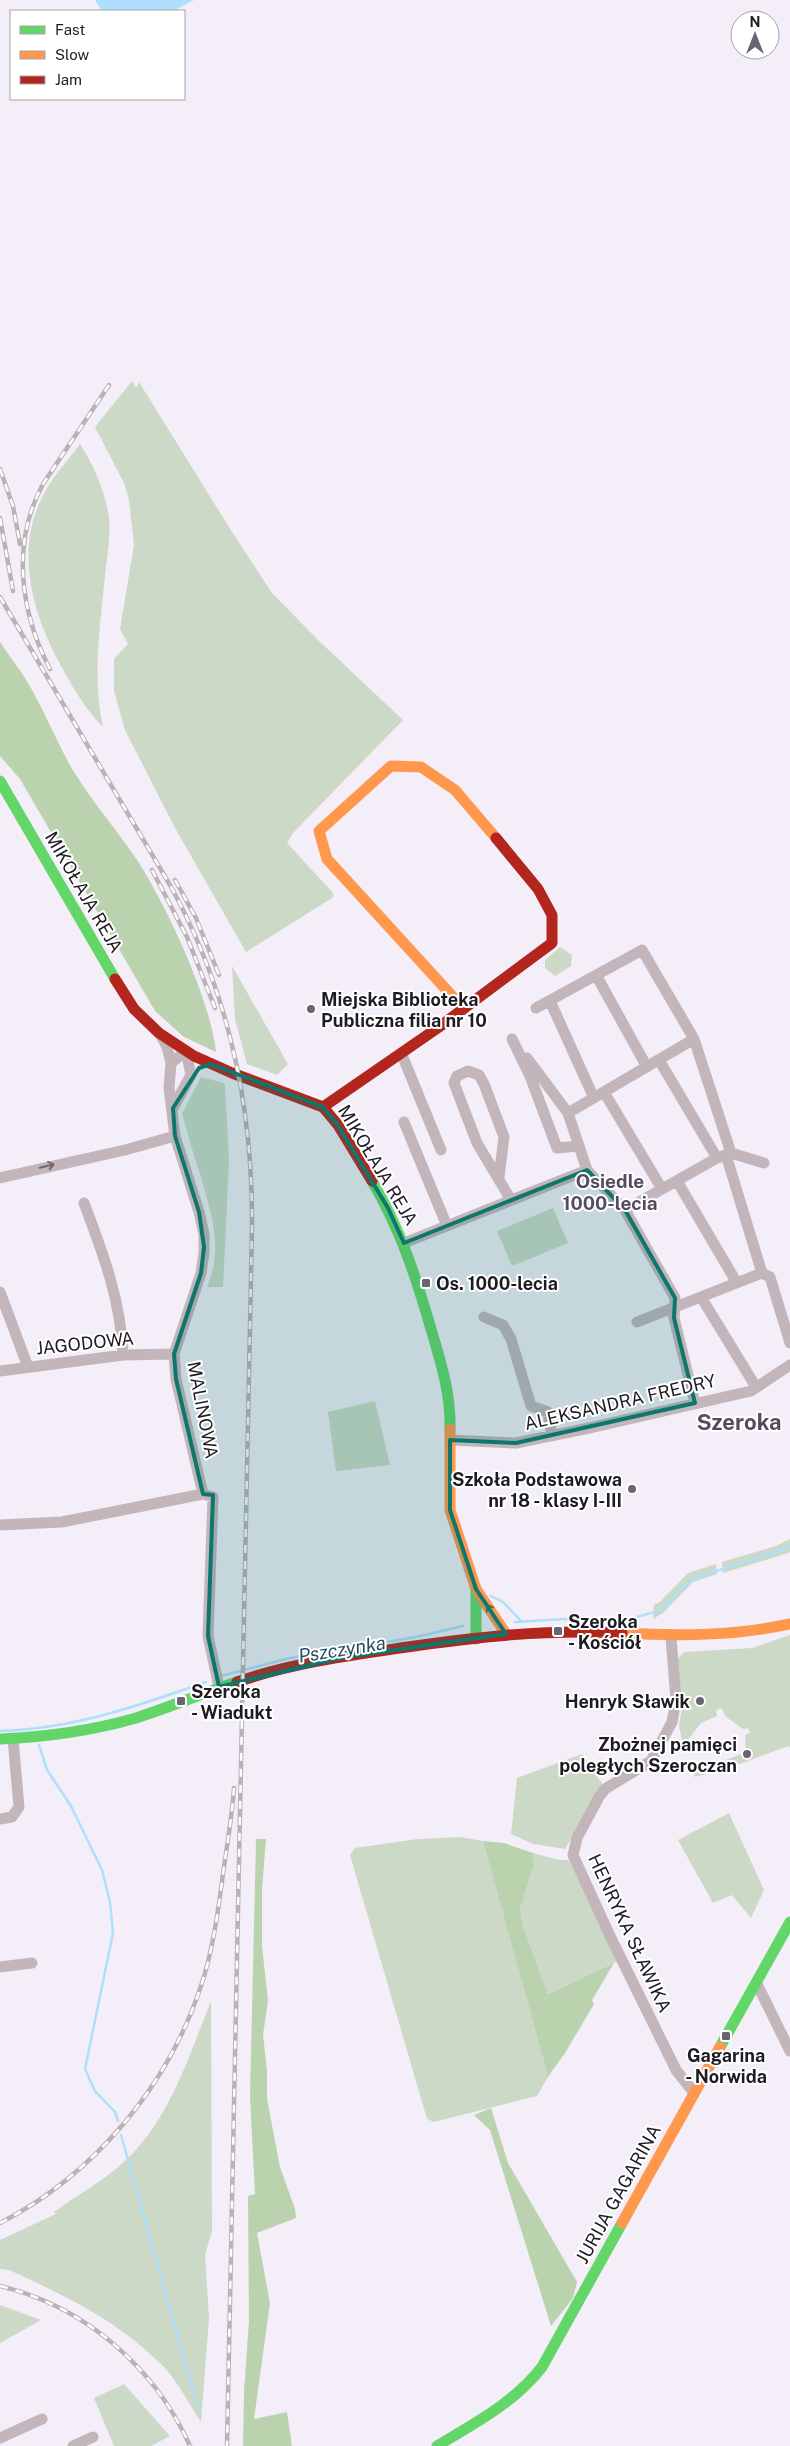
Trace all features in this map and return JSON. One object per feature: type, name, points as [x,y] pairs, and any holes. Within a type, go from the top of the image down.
[{"type":"street","points":[[323,1107],[402,1055],[464,1009],[552,943],[552,915],[538,889],[455,790],[422,768],[391,766],[319,831],[327,859],[464,1009]]},
{"type":"street","name":"MIKOŁAJA REJA","points":[[0,781],[89,937],[134,1009],[159,1033],[186,1051],[211,1064],[323,1107],[338,1124],[388,1208],[404,1243],[443,1370],[451,1406],[450,1510],[476,1589],[506,1634]]},
{"type":"street","points":[[536,1008],[642,950],[694,1039],[725,1156],[762,1273],[770,1277],[790,1343]]},
{"type":"street","points":[[596,975],[647,1067]]},
{"type":"street","points":[[550,1001],[599,1095],[662,1189]]},
{"type":"street","points":[[159,1033],[167,1047],[171,1063],[186,1051],[191,1075]]},
{"type":"street","points":[[579,1146],[556,1148],[530,1076],[512,1039],[568,1113],[579,1146],[587,1170],[626,1210],[675,1298],[674,1318],[695,1403]]},
{"type":"street","points":[[568,1113],[694,1039]]},
{"type":"street","points":[[402,1055],[440,1150]]},
{"type":"street","points":[[659,1060],[725,1156]]},
{"type":"street","name":"MALINOWA","points":[[171,1063],[169,1088],[173,1108],[174,1136],[202,1223],[204,1254],[195,1291],[174,1354],[176,1378],[203,1494],[213,1497],[208,1636],[219,1687]]},
{"type":"street","points":[[173,1108],[191,1075],[199,1068],[211,1064]]},
{"type":"street","points":[[499,1177],[504,1137],[484,1084],[479,1075],[468,1071],[457,1076],[454,1082],[477,1143],[511,1200]]},
{"type":"street","points":[[404,1122],[447,1226]]},
{"type":"street","points":[[0,1178],[125,1150],[174,1136]]},
{"type":"street","points":[[626,1210],[725,1156],[764,1163]]},
{"type":"street","points":[[404,1243],[587,1170]]},
{"type":"street","points":[[677,1181],[738,1282]]},
{"type":"street","points":[[84,1203],[114,1286],[124,1355]]},
{"type":"street","points":[[637,1322],[762,1273]]},
{"type":"street","points":[[0,1292],[28,1367]]},
{"type":"street","points":[[701,1297],[756,1387]]},
{"type":"street","points":[[484,1318],[503,1325],[511,1339],[531,1406],[548,1412],[552,1436]]},
{"type":"street","name":"JAGODOWA","points":[[0,1371],[124,1355],[174,1354]]},
{"type":"street","name":"ALEKSANDRA FREDRY","points":[[450,1440],[516,1443],[552,1436],[751,1391],[790,1365]]},
{"type":"street","points":[[0,1525],[62,1522],[203,1494]]},
{"type":"street","name":"MIKOŁAJA REJA","points":[[476,1589],[476,1638]]},
{"type":"street","points":[[0,1740],[72,1733],[117,1723],[268,1672],[340,1658],[476,1638],[506,1634],[575,1630],[671,1637],[730,1635],[790,1624]]},
{"type":"street","name":"HENRYKA SŁAWIKA","points":[[671,1637],[676,1700],[672,1722],[651,1761],[605,1789],[599,1797],[576,1838],[573,1855],[611,1938],[676,2070],[694,2092]]},
{"type":"street","points":[[0,1819],[12,1817],[19,1807],[13,1739]]},
{"type":"street","name":"JURIJA GAGARINA","points":[[437,2446],[518,2396],[530,2384],[542,2367],[790,1922]]},
{"type":"street","points":[[0,1967],[32,1963]]},
{"type":"street","points":[[757,1984],[790,2051]]},
{"type":"street","points":[[0,2438],[42,2419]]},
{"type":"street","points":[[73,2446],[93,2437]]},
{"type":"highlighted area","points":[[211,1064],[323,1107],[338,1125],[388,1208],[404,1243],[587,1170],[625,1210],[675,1298],[674,1318],[695,1403],[516,1443],[450,1440],[450,1510],[476,1589],[506,1634],[340,1658],[219,1687],[208,1636],[213,1495],[203,1494],[176,1379],[174,1354],[201,1273],[204,1247],[199,1212],[175,1136],[173,1108],[199,1068]]},
{"type":"green space","points":[[132,381],[136,388],[139,382],[272,593],[319,641],[403,720],[293,833],[287,843],[334,894],[332,898],[246,952],[175,828],[125,730],[114,691],[114,659],[128,644],[120,629],[134,545],[129,500],[124,483],[95,427]]},
{"type":"green space","points":[[80,444],[99,480],[109,519],[109,540],[97,670],[103,727],[68,678],[43,628],[31,582],[29,559],[30,536],[36,513],[46,490]]},
{"type":"green space","points":[[0,642],[34,693],[71,767],[139,863],[162,904],[197,981],[206,1007],[216,1052],[184,1037],[155,1011],[20,779],[0,756]]},
{"type":"green space","points":[[560,947],[572,955],[571,966],[555,976],[545,968],[545,960]]},
{"type":"green space","points":[[232,966],[288,1064],[277,1075],[247,1064],[235,1019]]},
{"type":"green space","points":[[201,1077],[224,1083],[225,1085],[229,1162],[223,1287],[207,1287],[215,1258],[212,1216],[182,1114]]},
{"type":"green space","points":[[553,1208],[568,1243],[512,1266],[497,1231]]},
{"type":"green space","points":[[375,1401],[390,1465],[336,1471],[328,1412]]},
{"type":"green space","points":[[790,1539],[790,1552],[723,1573],[722,1562],[776,1546]]},
{"type":"green space","points":[[716,1564],[717,1574],[693,1582],[663,1613],[653,1619],[654,1605],[660,1602],[688,1573]]},
{"type":"green space","points":[[790,1635],[790,1748],[788,1746],[734,1766],[695,1777],[690,1763],[708,1767],[746,1752],[745,1735],[750,1733],[748,1728],[743,1729],[725,1716],[722,1708],[716,1710],[717,1716],[701,1723],[687,1741],[682,1741],[679,1725],[682,1708],[677,1660],[684,1652],[752,1648]]},
{"type":"green space","points":[[582,1754],[603,1785],[565,1849],[533,1844],[511,1834],[517,1778]]},
{"type":"green space","points":[[729,1813],[764,1890],[751,1918],[732,1895],[713,1903],[678,1840]]},
{"type":"green space","points":[[460,1837],[483,1841],[549,2075],[537,2096],[434,2122],[427,2119],[350,1855],[355,1848],[418,1839]]},
{"type":"green space","points":[[256,1839],[266,1839],[262,1889],[262,1946],[268,2001],[263,2035],[267,2070],[267,2099],[280,2167],[295,2209],[296,2218],[257,2233],[270,2303],[254,2419],[287,2412],[292,2446],[243,2446],[244,2391],[249,2321],[248,2196],[255,2194],[250,2097]]},
{"type":"green space","points":[[483,1841],[504,1843],[533,1853],[534,1865],[520,1909],[523,1926],[548,1994],[614,1963],[592,2000],[594,2004],[565,2053],[545,2081],[548,2075]]},
{"type":"green space","points":[[533,1853],[559,1860],[571,1860],[618,1961],[548,1994],[523,1926],[520,1909],[534,1865]]},
{"type":"green space","points":[[211,2001],[212,2231],[205,2255],[209,2318],[201,2422],[178,2385],[162,2365],[127,2335],[90,2310],[71,2300],[9,2270],[0,2269],[0,2240],[56,2214],[54,2212],[117,2168],[141,2144],[154,2126],[177,2086]]},
{"type":"green space","points":[[491,2108],[508,2163],[577,2282],[573,2298],[551,2326],[490,2130],[474,2115]]},
{"type":"green space","points":[[0,2305],[41,2320],[0,2343]]},
{"type":"green space","points":[[124,2384],[170,2436],[151,2446],[114,2446],[94,2398]]},
{"type":"water","points":[[95,0],[194,0],[175,10],[101,10]]},
{"type":"waterway","name":"Pszczynka","points":[[622,1621],[662,1610],[677,1593],[695,1578],[790,1547]]},
{"type":"waterway","points":[[491,1596],[503,1602],[522,1622]]},
{"type":"waterway","name":"Pszczynka","points":[[515,1622],[565,1619],[608,1621]]},
{"type":"waterway","name":"Pszczynka","points":[[221,1676],[290,1658],[416,1637],[463,1626]]},
{"type":"waterway","name":"Pszczynka","points":[[0,1731],[53,1726],[105,1715],[206,1682]]},
{"type":"waterway","points":[[39,1745],[47,1770],[71,1806],[102,1870],[110,1902],[113,1933],[85,2069],[95,2091],[115,2112],[118,2121]]},
{"type":"waterway","points":[[121,2135],[198,2408]]},
{"type":"railway","points":[[50,669],[40,647],[26,601],[23,577],[26,529],[33,506],[43,484],[109,385]]},
{"type":"railway","points":[[0,469],[13,506],[20,544]]},
{"type":"railway","points":[[0,518],[13,591]]},
{"type":"railway","points":[[0,597],[170,885],[190,925],[222,1008],[242,1094],[248,1138],[252,1227],[227,2446]]},
{"type":"railway","points":[[152,870],[187,937],[215,1008]]},
{"type":"railway","points":[[175,880],[196,918],[219,975]]},
{"type":"railway","points":[[0,2223],[34,2203],[66,2180],[96,2153],[123,2124],[148,2092],[169,2058],[187,2023],[209,1959],[215,1931],[234,1788]]},
{"type":"railway","points":[[0,2286],[31,2295],[60,2308],[88,2325],[113,2344],[137,2366],[157,2390],[175,2417],[190,2446]]},
{"type":"traffic: fast","points":[[0,781],[115,979]]},
{"type":"traffic: fast","points":[[372,1181],[399,1235],[419,1291],[445,1379],[449,1403],[450,1429]]},
{"type":"traffic: fast","points":[[476,1589],[476,1639]]},
{"type":"traffic: fast","points":[[0,1739],[68,1733],[119,1723],[237,1682]]},
{"type":"traffic: fast","points":[[720,2047],[790,1922]]},
{"type":"traffic: fast","points":[[437,2446],[506,2402],[531,2380],[542,2367],[622,2223]]},
{"type":"traffic: slow","points":[[464,1009],[327,859],[319,831],[391,766],[421,767],[455,790],[496,838]]},
{"type":"traffic: slow","points":[[450,1429],[450,1510],[476,1589],[506,1634]]},
{"type":"traffic: slow","points":[[622,1633],[665,1635],[728,1633],[790,1624]]},
{"type":"traffic: slow","points":[[622,2223],[720,2047]]},
{"type":"traffic: jam","points":[[323,1107],[439,1027],[552,943],[552,915],[538,889],[496,838]]},
{"type":"traffic: jam","points":[[115,979],[134,1009],[159,1033],[194,1056],[232,1073],[323,1107],[338,1125],[372,1181]]},
{"type":"traffic: jam","points":[[237,1682],[317,1661],[456,1640],[538,1633],[622,1633]]},
{"type":"place","name":"Miejska Biblioteka Publiczna filia nr 10","points":[[311,1009]]},
{"type":"place","name":"Os. 1000-lecia","points":[[426,1283]]},
{"type":"place","name":"Szkoła Podstawowa nr 18 - klasy I-III","points":[[632,1489]]},
{"type":"place","name":"Szeroka - Kościół","points":[[558,1631]]},
{"type":"place","name":"Szeroka - Wiadukt","points":[[181,1701]]},
{"type":"place","name":"Henryk Sławik","points":[[700,1701]]},
{"type":"place","name":"Zbożnej pamięci poległych Szeroczan","points":[[747,1754]]},
{"type":"place","name":"Gagarina - Norwida","points":[[726,2036]]},
{"type":"district","name":"Osiedle 1000-lecia","points":[[610,1192]]},
{"type":"district","name":"Szeroka","points":[[739,1422]]}]
